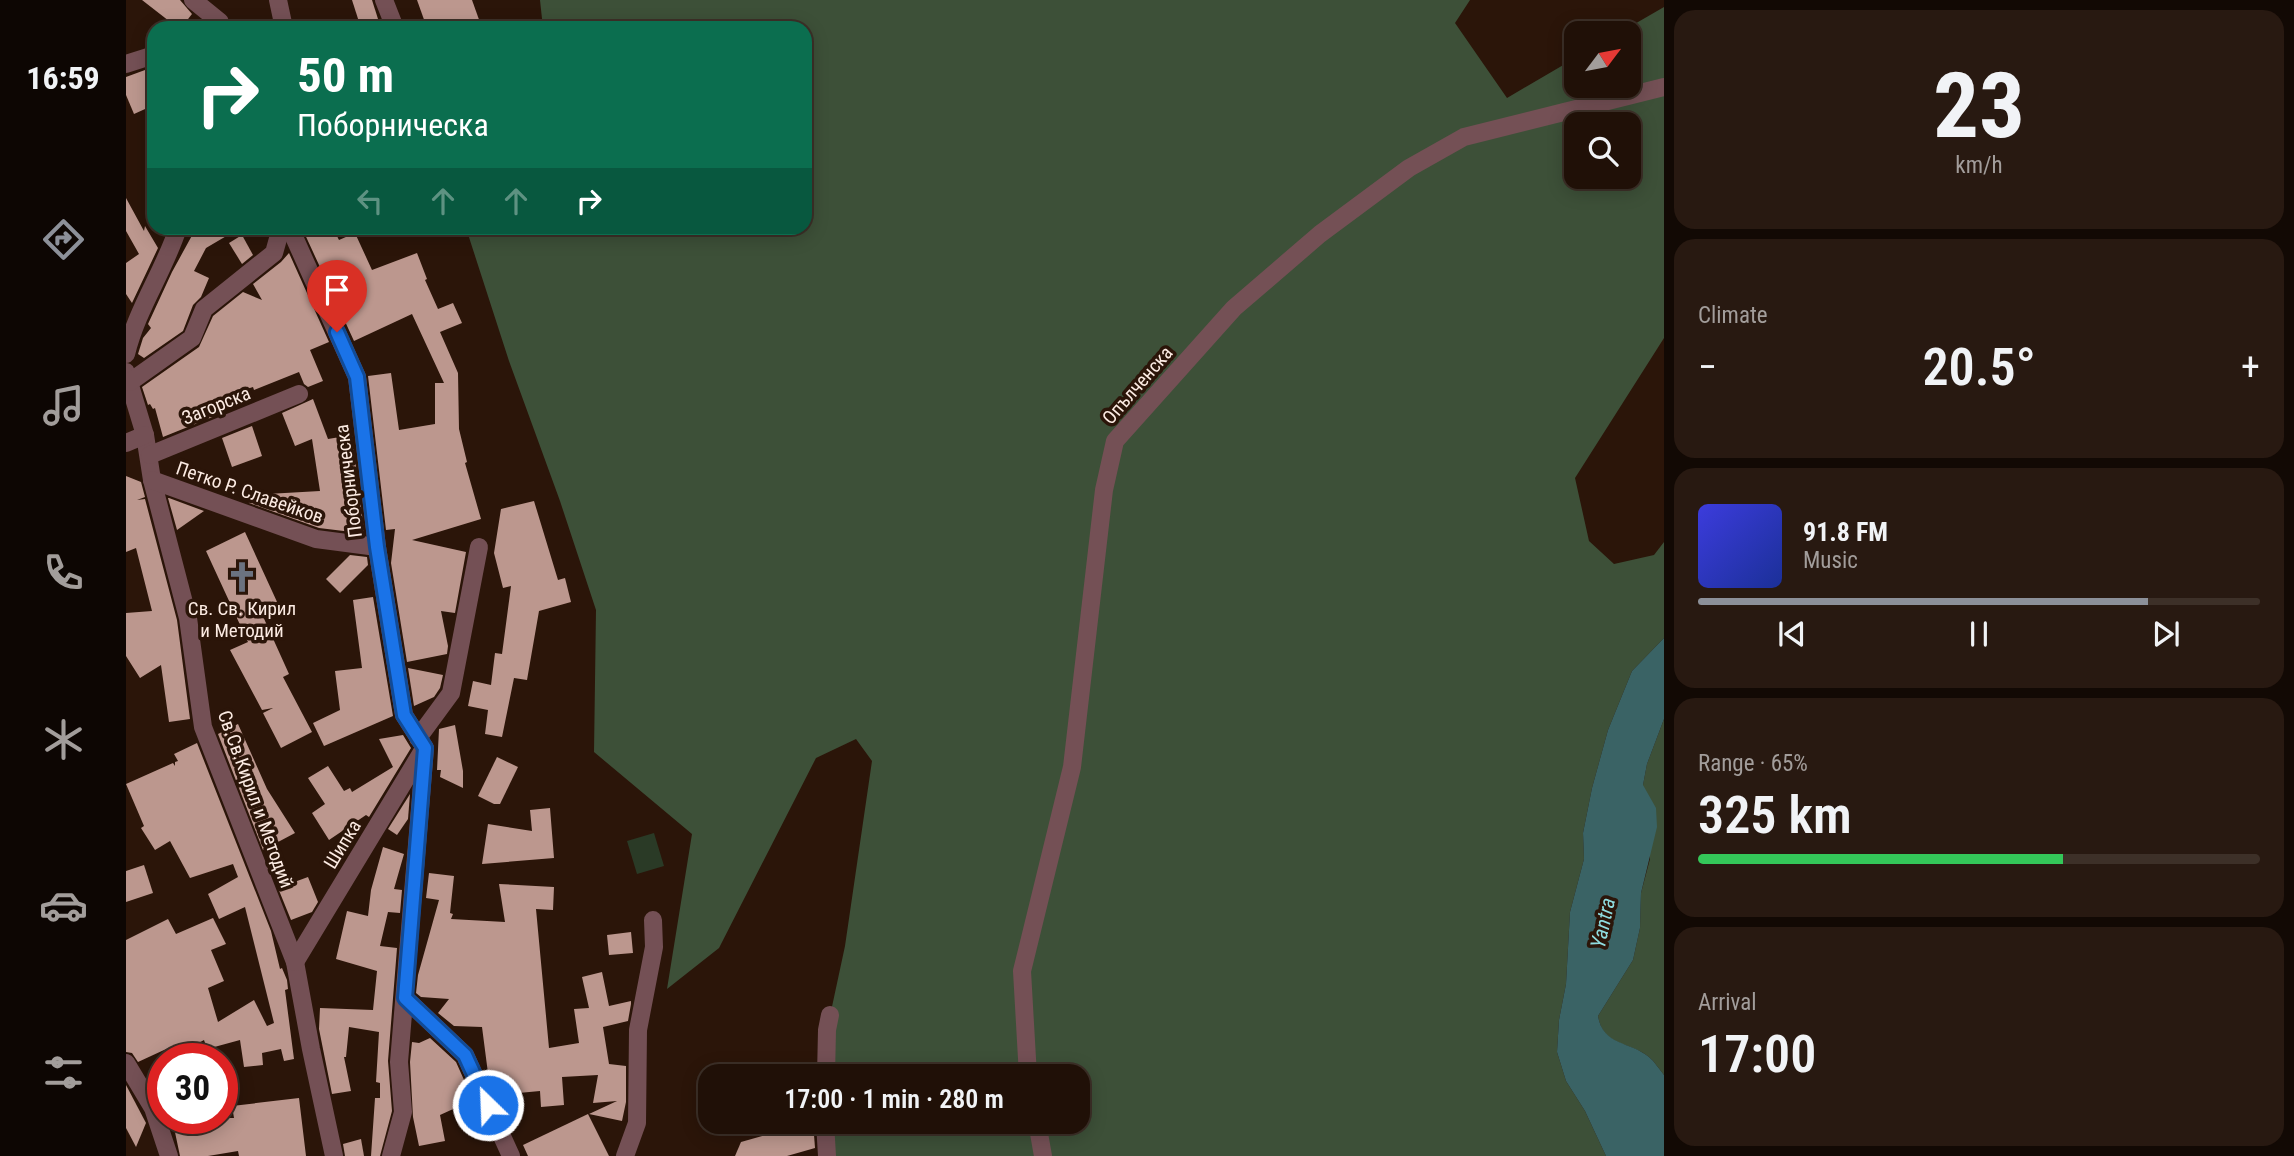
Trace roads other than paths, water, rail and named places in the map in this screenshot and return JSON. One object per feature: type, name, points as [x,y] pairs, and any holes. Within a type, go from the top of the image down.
[{"type":"street","points":[[193,0],[212,21]]},
{"type":"street","points":[[278,0],[282,21]]},
{"type":"street","points":[[384,0],[392,21]]},
{"type":"street","points":[[126,64],[147,57]]},
{"type":"street","name":"Опълченска","points":[[1027,1064],[1023,971],[1072,767],[1104,490],[1115,441],[1234,308],[1320,233],[1409,168],[1464,137],[1664,87]]},
{"type":"street","points":[[126,354],[132,330],[176,235]]},
{"type":"street","points":[[128,377],[192,338],[204,309],[274,253],[279,235]]},
{"type":"street","name":"Поборническа","points":[[293,235],[357,377],[377,547],[404,715],[421,743]]},
{"type":"street","name":"Св.Св.Кирил и Методий","points":[[128,377],[145,435],[152,480],[188,618],[202,727],[295,962],[334,1156]]},
{"type":"street","name":"Загорска","points":[[149,456],[299,394]]},
{"type":"street","points":[[126,443],[145,435]]},
{"type":"street","name":"Петко Р. Славейков","points":[[152,480],[316,539],[377,547]]},
{"type":"street","points":[[391,1156],[403,1112],[400,1062],[421,743],[451,694],[480,547]]},
{"type":"street","name":"Шипка","points":[[295,962],[421,743]]},
{"type":"street","points":[[625,1156],[637,1123],[638,1030],[654,947],[653,920]]},
{"type":"street","points":[[405,998],[465,1055],[511,1156]]},
{"type":"street","points":[[826,1064],[830,1015]]},
{"type":"street","points":[[126,1063],[153,1108],[169,1156]]},
{"type":"street","points":[[826,1134],[827,1156]]},
{"type":"street","points":[[1039,1134],[1043,1156]]},
{"type":"water","name":"Yantra","points":[[1664,638],[1664,719],[1647,764],[1643,785],[1656,808],[1657,827],[1641,893],[1640,928],[1633,960],[1598,1016],[1605,1033],[1642,1052],[1664,1075],[1664,1156],[1606,1156],[1585,1111],[1566,1081],[1557,1052],[1559,1020],[1566,984],[1570,912],[1584,859],[1583,833],[1592,788],[1608,730],[1632,671]]},
{"type":"place","name":"Св. Св. Кирил и Методий","points":[[242,577]]}]
